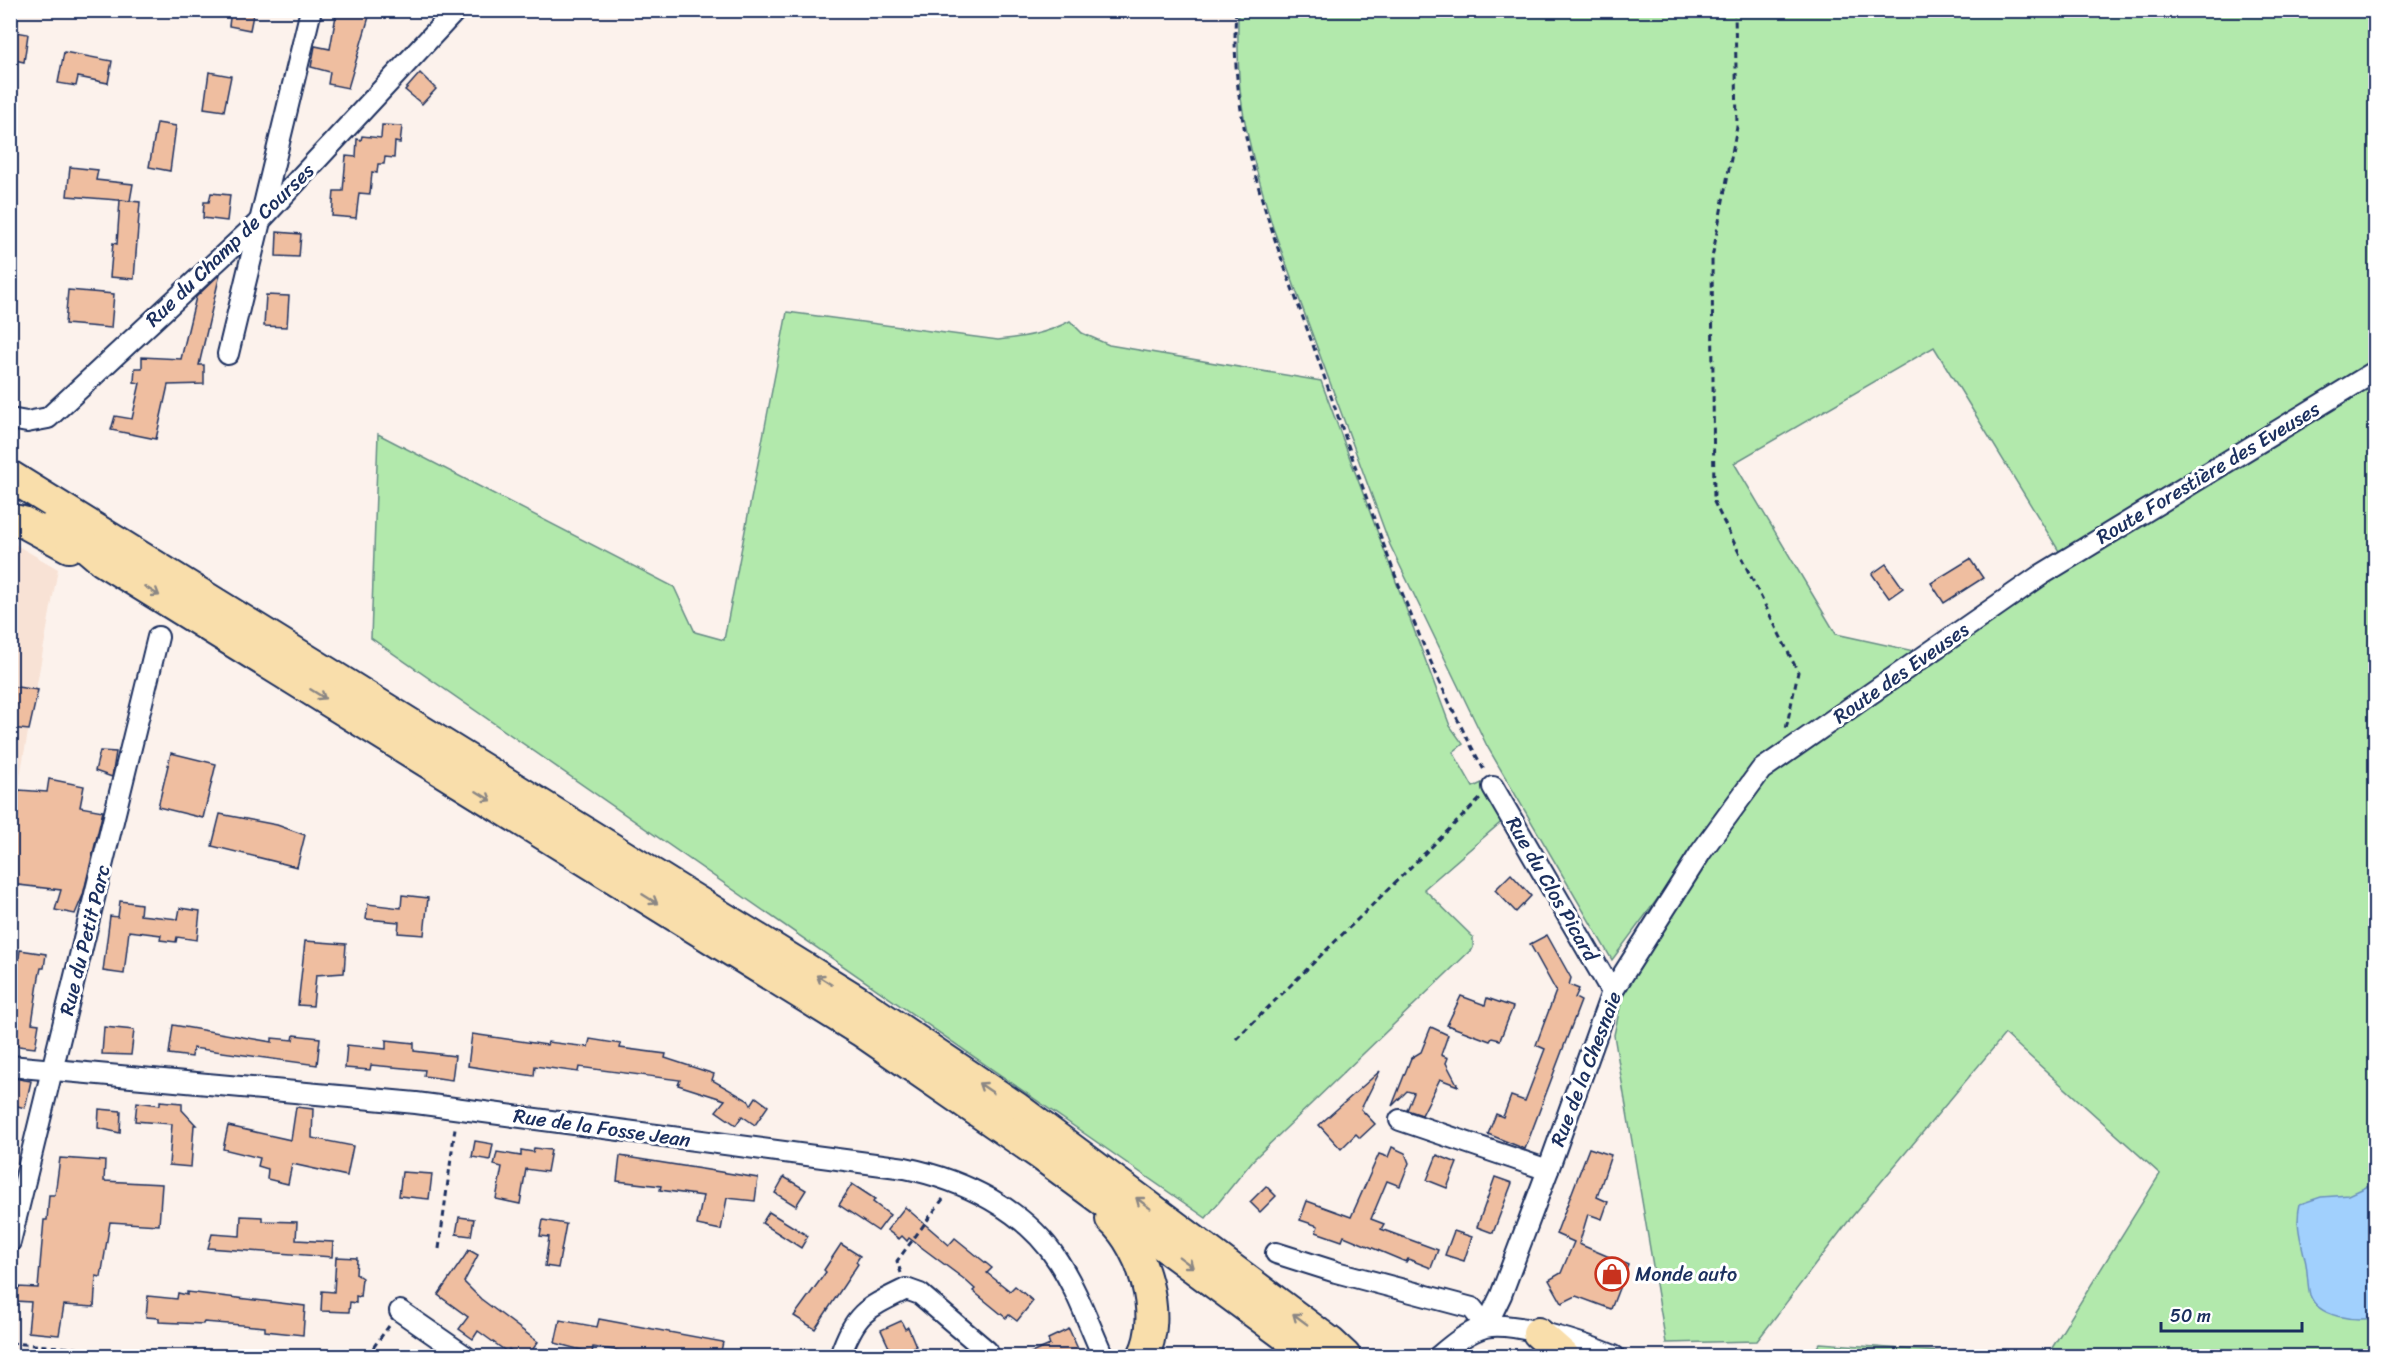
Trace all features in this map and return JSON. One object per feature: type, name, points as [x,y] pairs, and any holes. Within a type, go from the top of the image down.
[{"type":"main road","points":[[10,476],[858,1001],[1017,1108],[1329,1352]]},
{"type":"main road","points":[[10,499],[83,544],[103,561],[816,1002],[1329,1352],[1358,1356]]},
{"type":"main road","points":[[10,519],[23,522],[84,556],[103,561]]},
{"type":"main road","points":[[1020,1141],[1034,1160],[1113,1221],[1128,1238],[1144,1276],[1150,1305],[1151,1322],[1143,1356]]},
{"type":"main road","points":[[1538,1333],[1564,1356]]},
{"type":"street","points":[[228,354],[311,10]]},
{"type":"street","name":"Rue du Champ de Courses","points":[[10,419],[27,422],[48,418],[258,223],[456,10]]},
{"type":"street","name":"Route Forestière des Eveuses","points":[[2041,575],[2376,371]]},
{"type":"street","name":"Route des Eveuses","points":[[1761,770],[2041,575]]},
{"type":"street","name":"Rue du Petit Parc","points":[[10,1242],[54,1071],[158,637]]},
{"type":"street","name":"Rue de la Chesnaie","points":[[1486,1326],[1501,1295],[1612,992],[1701,852],[1761,770]]},
{"type":"street","name":"Rue du Clos Picard","points":[[1493,787],[1612,992]]},
{"type":"street","name":"Rue de la Fosse Jean","points":[[10,1066],[458,1108],[905,1168],[956,1182],[1009,1211],[1044,1243],[1069,1279],[1103,1356]]},
{"type":"street","points":[[1400,1120],[1548,1170]]},
{"type":"street","points":[[1276,1253],[1336,1272],[1472,1308],[1486,1326]]},
{"type":"street","points":[[840,1356],[849,1331],[866,1309],[906,1289],[925,1299],[987,1351],[989,1356]]},
{"type":"street","points":[[400,1311],[465,1356]]},
{"type":"street","points":[[1439,1356],[1464,1336],[1486,1326],[1510,1326],[1614,1356]]},
{"type":"path","points":[[1236,10],[1235,64],[1240,102],[1253,170],[1271,226],[1384,546],[1448,701],[1493,787],[1236,1039]]},
{"type":"path","points":[[1735,10],[1737,127],[1712,258],[1714,502],[1798,672],[1780,757]]},
{"type":"path","points":[[439,1249],[458,1108]]},
{"type":"path","points":[[906,1289],[897,1261],[956,1182]]},
{"type":"path","points":[[367,1356],[400,1311]]},
{"type":"path","points":[[10,1342],[171,1356]]},
{"type":"shaded area","points":[[11,542],[58,569],[11,825]]},
{"type":"green space","points":[[1238,11],[2375,11],[2375,1356],[2047,1356],[2160,1174],[2005,1034],[1850,1219],[1757,1341],[1666,1343],[1614,1035],[1622,998],[1673,905],[1758,764],[1612,960],[1487,746],[1390,545],[1273,228],[1255,164],[1241,98]],"holes":[[[1934,347],[2062,556],[1918,652],[1836,634],[1734,463]]]},
{"type":"green space","points":[[787,312],[998,340],[1035,334],[1070,321],[1082,333],[1109,345],[1321,381],[1450,726],[1463,744],[1453,752],[1473,787],[1484,782],[1507,817],[1424,889],[1473,937],[1473,948],[1254,1159],[1206,1218],[371,638],[378,434],[674,587],[695,632],[724,640]]},
{"type":"green space","points":[[1820,1343],[1999,1356],[1810,1356]]},
{"type":"water","points":[[2375,1183],[2375,1318],[2358,1319],[2338,1316],[2321,1309],[2310,1295],[2298,1225],[2300,1204],[2321,1197],[2349,1195]]},
{"type":"building","points":[[231,10],[254,10],[250,30],[229,26]]},
{"type":"building","points":[[337,10],[371,10],[348,88],[328,84],[330,72],[311,67],[315,46],[330,49]]},
{"type":"building","points":[[10,31],[28,34],[24,62],[10,59]]},
{"type":"building","points":[[64,52],[112,61],[108,83],[78,77],[76,86],[58,83]]},
{"type":"building","points":[[209,72],[231,76],[224,111],[204,108]]},
{"type":"building","points":[[420,73],[436,89],[422,104],[405,90]]},
{"type":"building","points":[[157,123],[176,126],[170,171],[149,167]]},
{"type":"building","points":[[382,125],[402,126],[400,143],[395,142],[394,158],[385,157],[384,164],[378,164],[377,173],[372,172],[370,194],[359,193],[356,218],[332,216],[334,191],[343,191],[346,156],[356,157],[357,139],[361,140],[362,136],[381,138]]},
{"type":"building","points":[[70,167],[98,170],[96,180],[133,184],[130,201],[67,196]]},
{"type":"building","points":[[211,193],[230,195],[227,221],[203,218],[204,202],[209,202]]},
{"type":"building","points":[[120,200],[140,202],[134,279],[110,277],[113,243],[117,244]]},
{"type":"building","points":[[277,232],[301,234],[299,257],[276,256]]},
{"type":"building","points":[[220,274],[199,365],[204,365],[204,384],[168,385],[156,439],[111,430],[115,416],[132,419],[140,383],[134,382],[135,368],[142,368],[142,357],[181,359],[196,297]]},
{"type":"building","points":[[68,290],[114,294],[111,328],[65,324]]},
{"type":"building","points":[[266,295],[289,296],[287,327],[264,326]]},
{"type":"building","points":[[1970,559],[1983,578],[1944,603],[1931,583]]},
{"type":"building","points":[[1886,564],[1903,588],[1889,598],[1872,574]]},
{"type":"building","points":[[10,686],[38,690],[29,730],[10,728]]},
{"type":"building","points":[[100,751],[116,752],[112,777],[95,771]]},
{"type":"building","points":[[171,753],[216,764],[203,818],[158,807]]},
{"type":"building","points":[[49,779],[84,786],[80,807],[103,811],[83,895],[75,914],[55,910],[61,890],[10,884],[10,839],[19,790],[47,792]]},
{"type":"building","points":[[220,814],[277,825],[305,835],[297,867],[212,846]]},
{"type":"building","points":[[1511,874],[1531,896],[1516,912],[1495,890]]},
{"type":"building","points":[[402,895],[428,898],[424,935],[398,933],[399,922],[366,919],[368,904],[401,908]]},
{"type":"building","points":[[120,901],[141,904],[140,915],[178,919],[180,908],[200,911],[197,940],[177,937],[176,942],[160,940],[161,935],[129,931],[124,974],[103,971],[110,916],[118,917]]},
{"type":"building","points":[[1547,935],[1571,978],[1569,985],[1579,989],[1575,998],[1581,1001],[1525,1149],[1488,1134],[1496,1114],[1503,1117],[1511,1096],[1525,1101],[1545,1049],[1536,1045],[1556,991],[1530,944]]},
{"type":"building","points":[[305,941],[346,944],[344,973],[316,975],[313,1006],[298,1005]]},
{"type":"building","points":[[20,950],[46,954],[44,968],[41,968],[39,977],[32,1023],[39,1024],[35,1048],[10,1045],[10,986],[12,973],[17,974]]},
{"type":"building","points":[[1461,996],[1485,1005],[1487,998],[1513,1007],[1500,1040],[1492,1038],[1490,1041],[1447,1025]]},
{"type":"building","points":[[173,1025],[272,1042],[272,1038],[293,1040],[294,1035],[320,1038],[317,1065],[193,1048],[192,1057],[169,1054]]},
{"type":"building","points":[[104,1027],[134,1030],[131,1055],[102,1054]]},
{"type":"building","points":[[1431,1027],[1448,1035],[1441,1055],[1448,1058],[1446,1063],[1458,1086],[1440,1079],[1422,1115],[1407,1110],[1414,1093],[1407,1091],[1392,1106],[1411,1058],[1421,1052]]},
{"type":"building","points":[[472,1034],[547,1045],[548,1042],[588,1047],[590,1039],[621,1044],[620,1048],[666,1054],[665,1058],[714,1074],[712,1080],[749,1101],[751,1105],[756,1097],[768,1106],[755,1125],[742,1116],[736,1125],[716,1111],[725,1100],[678,1085],[680,1080],[579,1067],[578,1072],[535,1066],[534,1076],[468,1066]]},
{"type":"building","points":[[386,1040],[414,1043],[414,1051],[455,1056],[452,1080],[424,1076],[425,1070],[371,1065],[370,1070],[345,1068],[347,1045],[386,1049]]},
{"type":"building","points":[[1380,1071],[1361,1109],[1375,1124],[1360,1138],[1356,1134],[1341,1149],[1319,1125]]},
{"type":"building","points":[[13,1078],[31,1081],[25,1108],[10,1104]]},
{"type":"building","points":[[160,1101],[182,1103],[182,1110],[196,1125],[194,1125],[191,1167],[169,1165],[172,1124],[135,1121],[137,1102],[160,1105]]},
{"type":"building","points":[[296,1107],[313,1109],[312,1138],[353,1146],[347,1176],[292,1164],[288,1184],[267,1179],[268,1169],[258,1166],[260,1158],[223,1149],[228,1126],[291,1140]]},
{"type":"building","points":[[99,1109],[121,1111],[120,1133],[98,1128]]},
{"type":"building","points":[[475,1141],[493,1144],[490,1160],[472,1157]]},
{"type":"building","points":[[1392,1147],[1405,1153],[1409,1163],[1400,1186],[1387,1181],[1371,1219],[1384,1224],[1381,1229],[1438,1250],[1431,1268],[1408,1259],[1406,1262],[1344,1236],[1342,1241],[1316,1232],[1318,1226],[1300,1220],[1307,1201],[1351,1217],[1379,1154],[1388,1157]]},
{"type":"building","points":[[534,1148],[551,1150],[547,1172],[526,1169],[520,1204],[496,1199],[502,1167],[494,1165],[497,1152],[521,1156],[521,1150],[533,1152]]},
{"type":"building","points":[[1589,1148],[1611,1155],[1597,1197],[1608,1202],[1602,1219],[1588,1214],[1579,1244],[1628,1265],[1611,1309],[1576,1296],[1562,1303],[1549,1280],[1561,1273],[1574,1242],[1556,1234]]},
{"type":"building","points":[[1437,1155],[1457,1163],[1447,1188],[1427,1180]]},
{"type":"building","points":[[620,1156],[758,1178],[755,1201],[727,1198],[721,1230],[697,1225],[703,1196],[660,1190],[661,1186],[617,1181]]},
{"type":"building","points":[[60,1158],[105,1161],[104,1181],[162,1184],[159,1225],[110,1222],[101,1277],[96,1276],[94,1307],[64,1305],[59,1335],[28,1332],[31,1302],[15,1301],[18,1287],[38,1288],[44,1220],[47,1220],[49,1195],[55,1195]]},
{"type":"building","points":[[402,1172],[432,1174],[429,1199],[399,1196]]},
{"type":"building","points":[[784,1177],[806,1190],[796,1206],[775,1193]]},
{"type":"building","points":[[1495,1177],[1512,1183],[1493,1233],[1477,1227]]},
{"type":"building","points":[[852,1184],[875,1199],[873,1202],[890,1215],[878,1231],[839,1205]]},
{"type":"building","points":[[1266,1186],[1276,1196],[1260,1212],[1250,1202]]},
{"type":"building","points":[[905,1207],[949,1245],[955,1238],[992,1268],[987,1273],[1010,1291],[1015,1286],[1033,1301],[1017,1321],[1009,1315],[1006,1318],[973,1291],[975,1289],[964,1279],[909,1238],[907,1241],[902,1236],[899,1239],[887,1230]]},
{"type":"building","points":[[769,1212],[808,1236],[801,1248],[762,1223]]},
{"type":"building","points":[[241,1216],[262,1217],[262,1221],[297,1222],[296,1240],[333,1242],[332,1257],[208,1248],[212,1234],[240,1236]]},
{"type":"building","points":[[459,1217],[474,1219],[471,1236],[456,1234]]},
{"type":"building","points":[[543,1220],[566,1224],[558,1268],[545,1266],[549,1237],[540,1236]]},
{"type":"building","points":[[1454,1231],[1472,1237],[1464,1261],[1445,1255]]},
{"type":"building","points":[[841,1244],[860,1256],[856,1262],[858,1264],[815,1329],[794,1316],[826,1272],[824,1270]]},
{"type":"building","points":[[469,1250],[478,1255],[464,1282],[481,1299],[538,1342],[528,1356],[518,1356],[509,1349],[507,1352],[478,1331],[473,1339],[459,1329],[468,1317],[438,1295]]},
{"type":"building","points":[[336,1257],[357,1258],[356,1274],[362,1278],[360,1297],[356,1296],[356,1303],[350,1302],[349,1312],[321,1311],[322,1291],[334,1292]]},
{"type":"building","points":[[187,1292],[305,1306],[303,1335],[265,1331],[265,1327],[204,1322],[203,1324],[159,1322],[159,1318],[146,1317],[148,1296],[177,1299],[178,1293],[187,1295]]},
{"type":"building","points":[[599,1319],[723,1342],[720,1356],[656,1356],[593,1347],[592,1353],[555,1343],[560,1320],[597,1327]]},
{"type":"building","points":[[901,1321],[905,1329],[908,1327],[916,1346],[893,1356],[881,1330]]},
{"type":"building","points":[[1069,1329],[1079,1351],[1066,1356],[1024,1356],[1050,1345],[1048,1339]]},
{"type":"place","name":"Monde auto","points":[[1612,1274]]}]
